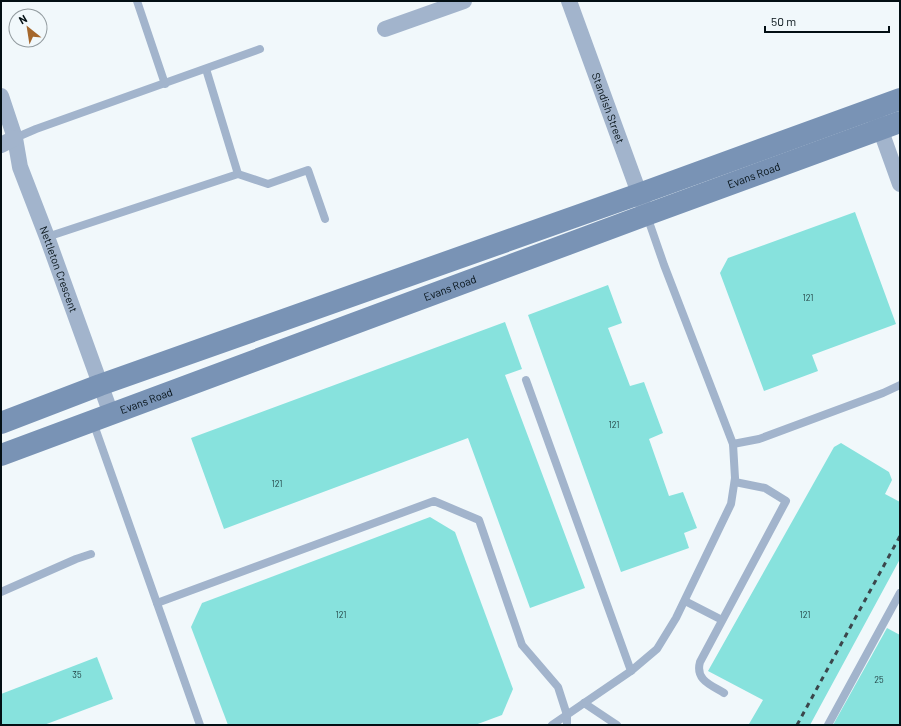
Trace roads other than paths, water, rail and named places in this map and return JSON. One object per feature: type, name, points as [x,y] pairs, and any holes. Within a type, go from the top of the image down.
[{"type":"main road","name":"Evans Road","points":[[1,423],[100,385],[639,194],[900,99]]},
{"type":"main road","name":"Evans Road","points":[[1,455],[900,122]]},
{"type":"street","points":[[385,29],[464,1]]},
{"type":"street","name":"Standish Street","points":[[569,1],[646,215]]},
{"type":"street","name":"Nettleton Crescent","points":[[1,96],[8,142],[20,167],[47,237],[100,385],[102,417]]},
{"type":"street","points":[[872,109],[900,184]]},
{"type":"lane","points":[[137,1],[165,84]]},
{"type":"lane","points":[[8,142],[36,129],[260,49]]},
{"type":"lane","points":[[206,69],[238,174]]},
{"type":"lane","points":[[47,237],[238,174],[268,184],[308,170],[325,219]]},
{"type":"lane","points":[[552,725],[631,671],[657,648],[685,601],[731,504],[735,482],[733,444],[664,266],[646,215]]},
{"type":"lane","points":[[526,380],[631,671]]},
{"type":"lane","points":[[733,444],[759,438],[900,385]]},
{"type":"lane","points":[[102,417],[157,603],[200,725]]},
{"type":"lane","points":[[724,693],[707,683],[701,677],[698,670],[700,662],[786,501],[765,488],[735,482]]},
{"type":"lane","points":[[157,603],[434,501],[479,520],[522,645],[558,686],[568,715],[567,725]]},
{"type":"lane","points":[[1,592],[76,559],[91,554]]},
{"type":"lane","points":[[828,725],[900,592]]},
{"type":"lane","points":[[685,601],[722,620]]},
{"type":"lane","points":[[584,703],[618,725]]},
{"type":"railway","points":[[797,725],[900,536]]}]
